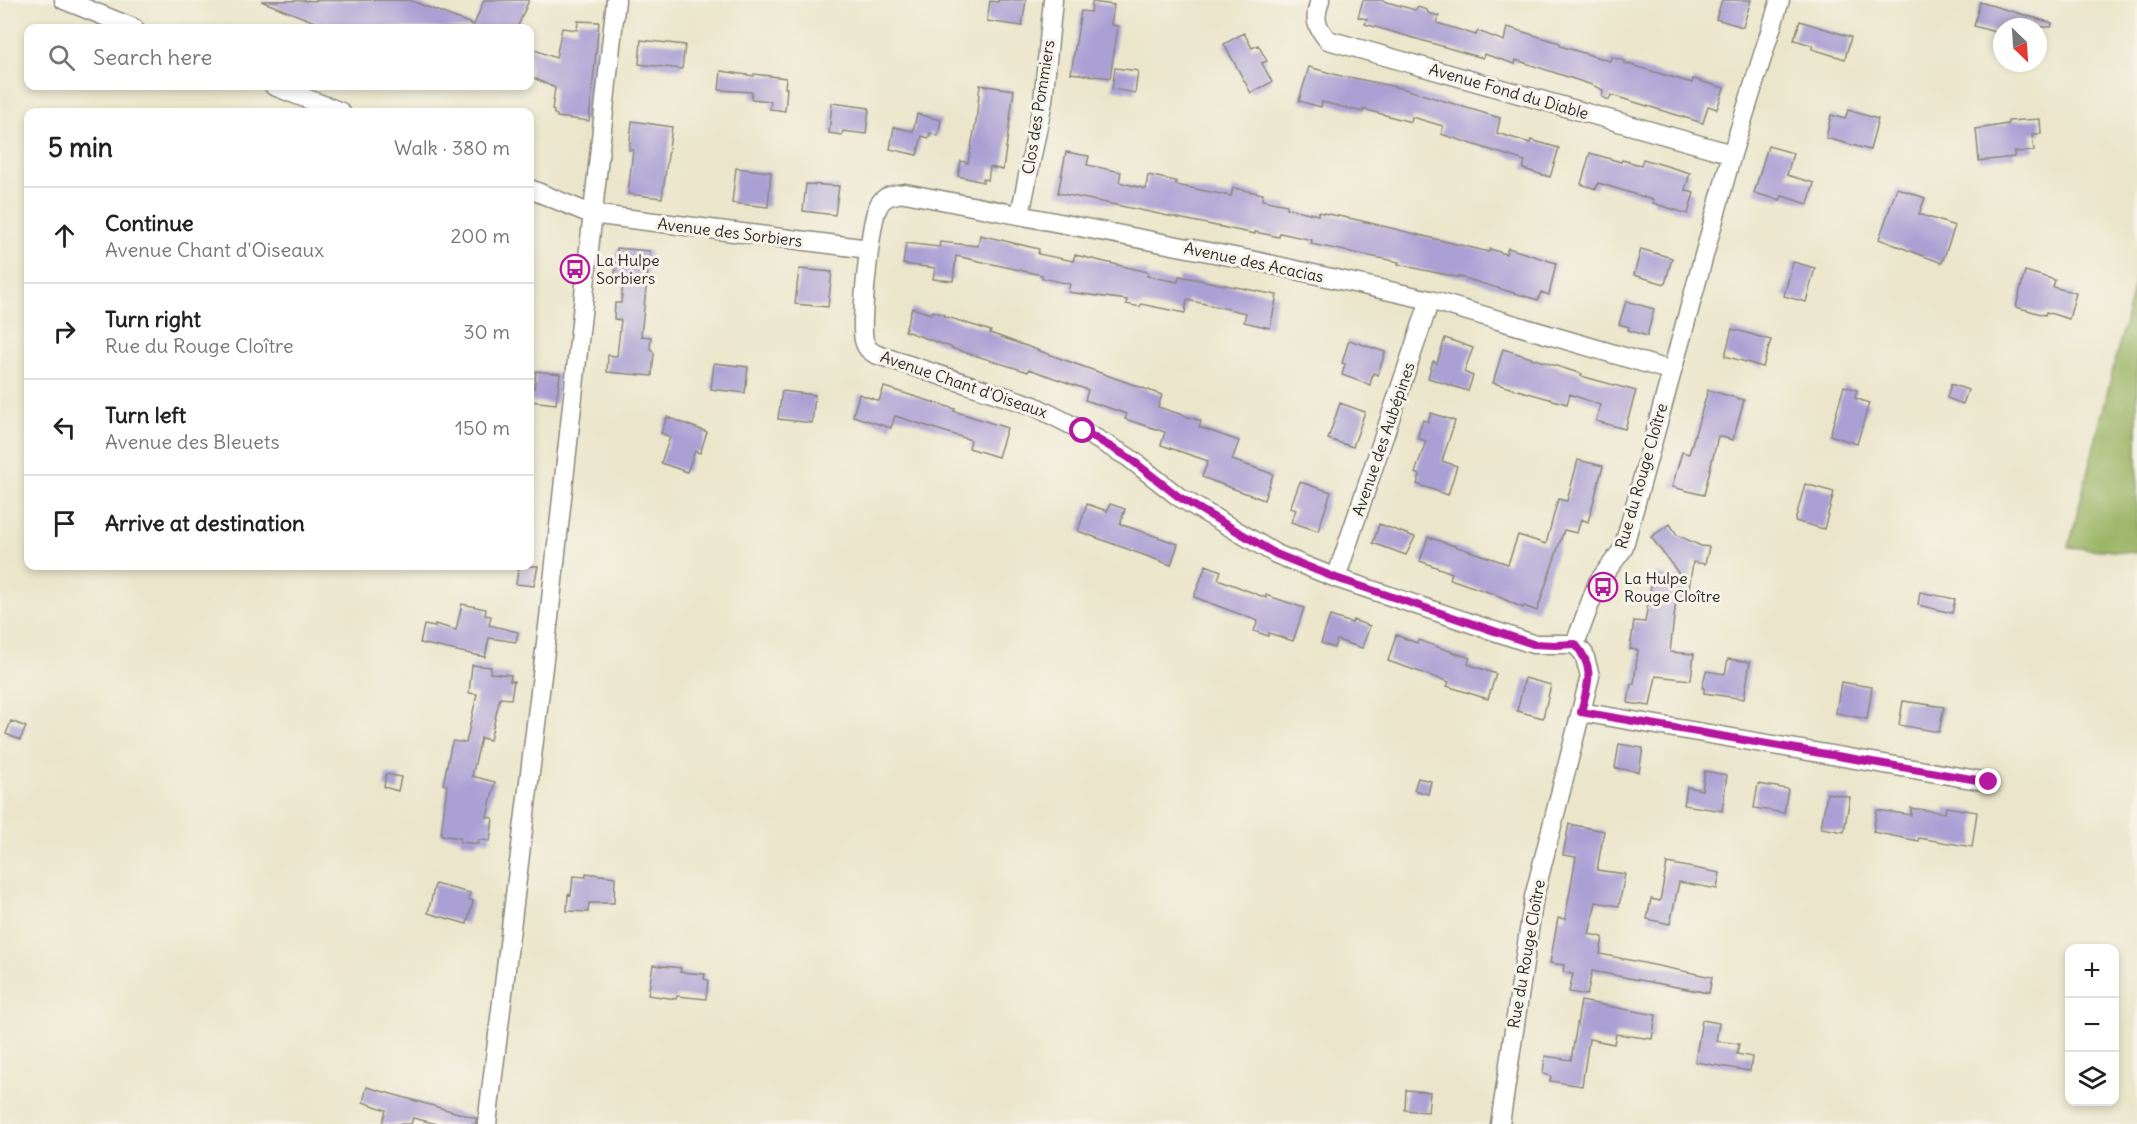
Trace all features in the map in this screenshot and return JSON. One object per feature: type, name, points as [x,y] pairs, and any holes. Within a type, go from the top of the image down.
[{"type":"street","points":[[63,0],[124,24]]},
{"type":"street","points":[[488,1124],[549,618],[616,0]]},
{"type":"street","name":"Clos des Pommiers","points":[[1020,214],[1042,101],[1053,0]]},
{"type":"street","name":"Avenue Fond du Diable","points":[[1320,0],[1315,13],[1318,28],[1328,40],[1731,154]]},
{"type":"street","name":"Rue du Rouge Cloître","points":[[1500,1124],[1534,897],[1590,676],[1584,654],[1575,644],[1598,582],[1623,549],[1731,154],[1780,0]]},
{"type":"street","points":[[284,90],[331,108]]},
{"type":"street","name":"Avenue des Sorbiers","points":[[534,191],[591,214],[869,249]]},
{"type":"street","name":"Avenue des Acacias","points":[[869,249],[878,207],[886,196],[905,193],[1255,261],[1430,300],[1672,371]]},
{"type":"street","name":"Avenue Chant d'Oiseaux","points":[[869,249],[864,339],[867,349],[875,354],[1034,406],[1128,457],[1179,497],[1276,554],[1336,578],[1533,644],[1575,644]]},
{"type":"street","name":"Avenue des Aubépines","points":[[1336,578],[1430,300]]},
{"type":"street","points":[[1581,712],[1989,782]]},
{"type":"green space","points":[[2137,273],[2137,553],[2069,547]]},
{"type":"building","points":[[409,0],[471,24],[320,24],[261,1]]},
{"type":"building","points":[[484,0],[529,0],[519,24],[474,24]]},
{"type":"building","points":[[998,0],[1026,0],[1022,26],[987,21],[990,1],[998,2]]},
{"type":"building","points":[[1363,0],[1380,0],[1415,10],[1418,7],[1439,16],[1437,23],[1476,35],[1478,31],[1504,41],[1507,27],[1610,61],[1611,57],[1692,83],[1693,79],[1724,88],[1717,109],[1708,106],[1703,123],[1611,95],[1609,100],[1602,97],[1603,90],[1592,85],[1516,60],[1515,64],[1484,54],[1483,58],[1365,24],[1367,19],[1358,17]]},
{"type":"building","points":[[1722,0],[1751,0],[1743,27],[1716,19]]},
{"type":"building","points":[[1092,2],[1114,5],[1111,25],[1118,26],[1110,78],[1071,73],[1081,11],[1091,12]]},
{"type":"building","points":[[1980,2],[2035,18],[1993,18],[1993,31],[1974,26]]},
{"type":"building","points":[[578,21],[599,22],[589,121],[557,117],[552,110],[555,88],[534,78],[534,50],[556,58],[562,28],[577,30]]},
{"type":"building","points":[[1800,21],[1851,37],[1845,59],[1812,49],[1812,45],[1794,40]]},
{"type":"building","points":[[1244,33],[1252,48],[1258,45],[1267,61],[1262,63],[1272,82],[1251,93],[1224,44]]},
{"type":"building","points":[[641,40],[685,45],[682,69],[639,64]]},
{"type":"building","points":[[1309,67],[1348,78],[1405,89],[1500,118],[1497,133],[1530,143],[1531,140],[1559,148],[1550,177],[1523,169],[1525,161],[1441,134],[1443,126],[1412,117],[1411,122],[1363,109],[1363,112],[1322,102],[1321,107],[1299,101]]},
{"type":"building","points":[[1115,68],[1138,71],[1135,93],[1112,89]]},
{"type":"building","points":[[721,71],[786,78],[785,111],[770,109],[771,101],[751,99],[752,92],[719,90]]},
{"type":"building","points":[[980,85],[1014,90],[1003,170],[990,167],[988,180],[983,179],[983,182],[958,176],[961,161],[968,163]]},
{"type":"building","points":[[832,103],[869,108],[866,134],[843,131],[842,135],[829,133]]},
{"type":"building","points":[[1848,110],[1878,119],[1870,150],[1826,138],[1831,115],[1845,119]]},
{"type":"building","points":[[917,114],[941,120],[938,136],[930,133],[929,138],[922,136],[917,155],[890,149],[894,127],[913,131]]},
{"type":"building","points":[[2040,119],[2041,134],[2032,134],[2034,151],[2014,152],[2014,157],[1979,161],[1976,129],[2008,124],[2008,121]]},
{"type":"building","points":[[632,121],[672,127],[662,198],[628,194],[633,150],[629,150]]},
{"type":"building","points":[[1768,146],[1793,153],[1787,175],[1814,183],[1808,204],[1782,196],[1780,200],[1754,193]]},
{"type":"building","points":[[1066,152],[1089,156],[1087,165],[1121,172],[1119,182],[1146,189],[1148,175],[1176,181],[1176,185],[1231,196],[1233,188],[1263,194],[1262,200],[1318,215],[1318,212],[1358,220],[1489,252],[1490,249],[1506,254],[1508,248],[1556,263],[1549,295],[1541,292],[1538,300],[1457,276],[1311,244],[1312,240],[1280,233],[1279,237],[1255,232],[1255,234],[1058,193]]},
{"type":"building","points":[[1590,153],[1641,165],[1643,159],[1690,173],[1685,190],[1694,193],[1688,214],[1653,203],[1654,200],[1598,183],[1596,189],[1581,184]]},
{"type":"building","points":[[736,168],[771,172],[768,207],[732,203]]},
{"type":"building","points":[[806,184],[839,186],[835,215],[803,211]]},
{"type":"building","points":[[1897,188],[1925,198],[1919,214],[1955,226],[1942,263],[1879,239]]},
{"type":"building","points":[[980,235],[1039,249],[1038,254],[1073,261],[1075,255],[1148,272],[1147,276],[1178,282],[1179,276],[1277,295],[1270,328],[1244,322],[1246,313],[1187,300],[1185,313],[1141,304],[1140,307],[1126,304],[1127,300],[1068,292],[1070,284],[1042,278],[1042,275],[956,256],[953,281],[933,279],[935,268],[903,264],[906,243],[939,247],[940,242],[978,246]]},
{"type":"building","points":[[617,248],[650,251],[641,336],[651,337],[650,348],[654,353],[652,376],[607,372],[608,355],[617,356],[621,320],[614,319],[615,303],[621,303],[624,276],[615,275]]},
{"type":"building","points":[[1641,249],[1672,258],[1665,284],[1634,275]]},
{"type":"building","points":[[1793,262],[1815,268],[1806,302],[1784,296]]},
{"type":"building","points":[[799,269],[832,272],[828,307],[795,304]]},
{"type":"building","points":[[2025,271],[2055,280],[2053,287],[2076,293],[2069,319],[2016,307]]},
{"type":"building","points":[[1626,301],[1654,309],[1647,336],[1628,330],[1629,327],[1619,324]]},
{"type":"building","points":[[912,308],[931,314],[933,311],[991,331],[990,333],[1162,395],[1158,407],[1201,421],[1199,427],[1239,441],[1232,460],[1273,474],[1264,500],[1202,477],[1208,461],[1161,445],[1165,432],[1125,419],[1127,414],[1085,400],[1088,390],[1029,369],[1028,372],[951,348],[905,331]]},
{"type":"building","points":[[1732,329],[1771,340],[1763,367],[1725,356]]},
{"type":"building","points":[[1445,338],[1473,348],[1464,372],[1473,376],[1468,391],[1428,378],[1433,361],[1437,363]]},
{"type":"building","points":[[1349,340],[1385,352],[1378,375],[1373,373],[1370,385],[1342,375],[1345,364],[1342,363]]},
{"type":"building","points":[[1503,349],[1582,374],[1581,376],[1636,391],[1625,429],[1596,421],[1600,405],[1570,394],[1567,404],[1493,383]]},
{"type":"building","points":[[714,363],[748,367],[745,393],[711,389]]},
{"type":"building","points":[[536,371],[560,374],[556,404],[534,401]]},
{"type":"building","points":[[1951,384],[1968,390],[1963,404],[1947,398]]},
{"type":"building","points":[[1844,386],[1857,390],[1855,398],[1869,403],[1857,444],[1830,435]]},
{"type":"building","points":[[884,387],[1007,428],[998,457],[969,448],[971,440],[895,416],[891,428],[853,416],[859,394],[879,401]]},
{"type":"building","points":[[1708,390],[1744,400],[1733,440],[1718,436],[1704,495],[1672,487],[1682,452],[1689,454]]},
{"type":"building","points":[[782,391],[815,395],[812,423],[778,419]]},
{"type":"building","points":[[1340,403],[1365,412],[1353,447],[1328,439]]},
{"type":"building","points":[[1431,413],[1455,421],[1442,461],[1457,466],[1448,495],[1417,484],[1420,475],[1415,473],[1426,441],[1417,438],[1423,420],[1428,422]]},
{"type":"building","points":[[667,417],[707,432],[700,453],[695,451],[687,472],[661,463],[670,437],[661,433]]},
{"type":"building","points":[[1578,460],[1603,466],[1588,522],[1581,519],[1577,533],[1564,530],[1537,611],[1524,606],[1523,608],[1497,595],[1450,579],[1452,573],[1420,561],[1428,537],[1508,564],[1518,535],[1546,544],[1558,499],[1567,501]]},
{"type":"building","points":[[1300,482],[1331,492],[1318,531],[1291,522],[1296,510],[1290,508]]},
{"type":"building","points":[[1805,484],[1834,492],[1824,529],[1795,521]]},
{"type":"building","points":[[1087,504],[1107,511],[1110,504],[1125,509],[1120,524],[1178,544],[1171,565],[1078,531]]},
{"type":"building","points":[[1379,524],[1415,537],[1406,555],[1373,543]]},
{"type":"building","points":[[1670,524],[1677,535],[1701,546],[1709,547],[1705,564],[1693,562],[1687,602],[1676,600],[1670,652],[1694,654],[1691,680],[1656,676],[1650,706],[1628,703],[1631,684],[1634,684],[1638,650],[1630,649],[1634,621],[1645,622],[1653,573],[1682,578],[1651,537]]},
{"type":"building","points":[[1206,565],[1221,571],[1218,579],[1266,598],[1266,595],[1304,608],[1293,641],[1254,631],[1258,621],[1194,597]]},
{"type":"building","points":[[534,566],[538,566],[534,586],[516,584],[518,570],[534,570]]},
{"type":"building","points":[[1920,592],[1955,599],[1952,613],[1918,605]]},
{"type":"building","points":[[462,604],[486,609],[485,615],[491,616],[489,625],[518,632],[516,642],[489,638],[485,657],[420,643],[424,625],[435,627],[435,624],[456,630]]},
{"type":"building","points":[[1330,616],[1370,626],[1362,648],[1337,640],[1334,648],[1321,643]]},
{"type":"building","points":[[1396,635],[1470,658],[1468,664],[1496,674],[1488,699],[1447,686],[1449,682],[1388,661]]},
{"type":"building","points":[[1728,659],[1750,662],[1744,699],[1704,693],[1704,688],[1702,688],[1706,671],[1725,674]]},
{"type":"building","points":[[472,665],[491,667],[490,673],[511,675],[510,681],[514,681],[511,699],[500,698],[490,740],[481,738],[472,776],[495,782],[487,817],[493,818],[490,841],[479,840],[478,844],[460,842],[460,838],[441,835],[447,785],[443,784],[451,746],[453,741],[466,743],[477,694],[469,693]]},
{"type":"building","points":[[1525,678],[1551,685],[1543,718],[1517,711]]},
{"type":"building","points":[[1841,682],[1872,687],[1867,719],[1836,713]]},
{"type":"building","points":[[1903,701],[1944,707],[1939,732],[1899,725]]},
{"type":"building","points":[[11,721],[26,727],[20,740],[6,734]]},
{"type":"building","points":[[1619,744],[1643,748],[1639,772],[1615,768]]},
{"type":"building","points":[[1705,771],[1727,775],[1722,811],[1684,805],[1687,787],[1702,790]]},
{"type":"building","points":[[386,774],[401,777],[398,791],[384,787]]},
{"type":"building","points":[[1418,778],[1431,781],[1428,794],[1414,790]]},
{"type":"building","points":[[1758,784],[1788,789],[1784,813],[1754,808]]},
{"type":"building","points":[[1827,793],[1850,797],[1844,832],[1821,828]]},
{"type":"building","points":[[1946,807],[1977,812],[1972,847],[1919,838],[1918,841],[1873,832],[1877,810],[1911,815],[1911,808],[1945,813]]},
{"type":"building","points":[[1569,824],[1604,831],[1597,870],[1625,874],[1619,906],[1596,902],[1589,934],[1603,937],[1600,954],[1712,977],[1709,993],[1592,971],[1587,995],[1569,992],[1573,974],[1563,972],[1564,965],[1550,963],[1558,918],[1565,919],[1576,857],[1563,855]]},
{"type":"building","points":[[1667,863],[1720,873],[1717,889],[1679,882],[1670,924],[1647,919],[1651,899],[1660,901]]},
{"type":"building","points":[[586,873],[615,877],[614,903],[589,903],[588,912],[567,911],[568,894],[571,895],[573,876],[586,877]]},
{"type":"building","points":[[435,884],[470,893],[468,899],[473,901],[467,924],[428,913]]},
{"type":"building","points":[[653,965],[681,968],[680,972],[705,974],[704,979],[708,980],[706,999],[677,996],[676,999],[648,995]]},
{"type":"building","points":[[1581,1001],[1656,1015],[1652,1039],[1616,1034],[1614,1044],[1589,1039],[1582,1086],[1550,1081],[1551,1076],[1543,1074],[1545,1056],[1571,1060]]},
{"type":"building","points":[[1702,1020],[1719,1023],[1716,1041],[1739,1044],[1737,1054],[1752,1057],[1750,1071],[1695,1062]]},
{"type":"building","points":[[367,1087],[476,1118],[476,1124],[437,1124],[413,1118],[411,1124],[382,1124],[386,1110],[363,1102]]},
{"type":"building","points":[[1406,1090],[1430,1092],[1428,1112],[1405,1110]]},
{"type":"place","name":"La Hulpe Sorbiers","points":[[575,269]]},
{"type":"place","name":"La Hulpe Rouge Cloître","points":[[1603,587]]},
{"type":"route","points":[[1083,431],[1128,457],[1179,497],[1276,554],[1336,578],[1533,644],[1575,644],[1584,654],[1590,676],[1581,712],[1989,782]]}]
